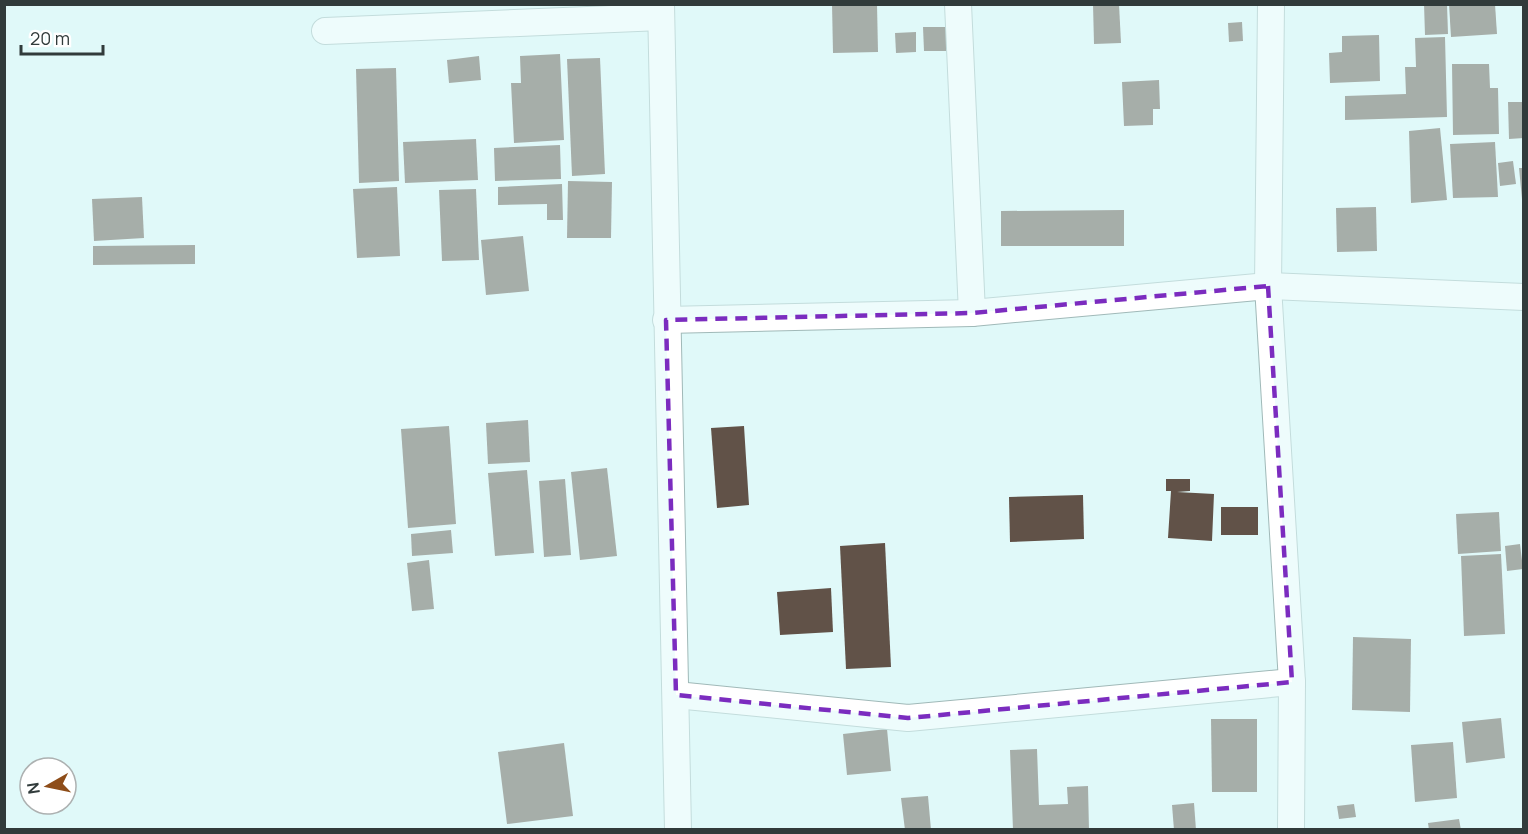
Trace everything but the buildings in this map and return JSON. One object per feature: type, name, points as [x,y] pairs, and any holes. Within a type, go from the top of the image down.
[{"type":"street","points":[[958,4],[972,313]]},
{"type":"street","points":[[1271,4],[1268,286],[1292,682],[1291,830]]},
{"type":"street","points":[[325,31],[661,10],[678,830]]},
{"type":"street","points":[[666,320],[972,313],[1268,286],[1524,297]]},
{"type":"street","points":[[676,695],[908,718],[1292,682]]},
{"type":"highlighted area","points":[[1268,286],[1292,682],[908,718],[676,695],[666,320],[972,313]]}]
